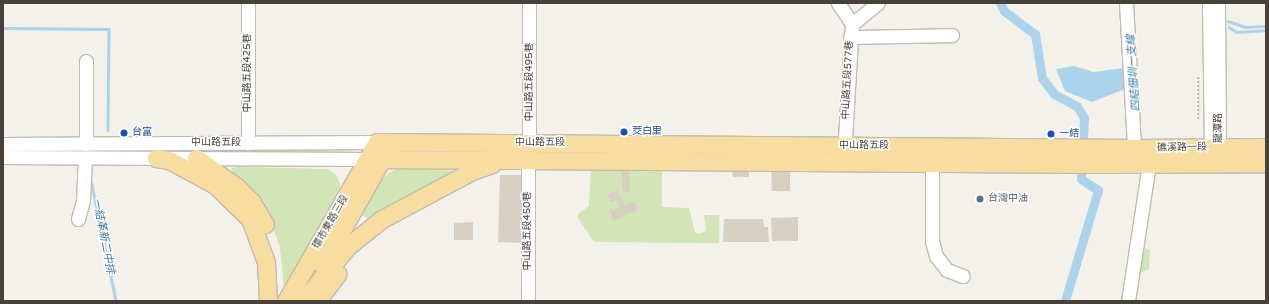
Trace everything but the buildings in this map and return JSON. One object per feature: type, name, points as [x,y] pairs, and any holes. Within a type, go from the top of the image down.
[{"type":"main road","name":"中山路五段","points":[[385,143],[530,143],[844,153],[932,163],[1077,164]]},
{"type":"main road","name":"環市東路三段","points":[[286,301],[385,143]]},
{"type":"main road","name":"礁溪路一段","points":[[1077,164],[1150,164],[1214,152],[1266,146]]},
{"type":"main road","name":"中山路五段","points":[[375,159],[528,161],[1097,147]]},
{"type":"main road","name":"礁溪路一段","points":[[1097,147],[1214,152],[1266,163]]},
{"type":"main road","points":[[156,158],[169,160],[215,185],[250,219],[266,262],[268,301]]},
{"type":"main road","points":[[196,158],[237,187],[259,213],[267,229],[278,270],[278,301]]},
{"type":"main road","name":"環市東路三段","points":[[310,297],[327,255],[375,159]]},
{"type":"main road","points":[[310,297],[348,246],[382,219],[472,172],[503,160]]},
{"type":"street","name":"中山路五段425巷","points":[[248,3],[248,143]]},
{"type":"street","name":"中山路五段495巷","points":[[528,161],[530,143],[530,3]]},
{"type":"street","points":[[838,3],[851,31]]},
{"type":"street","points":[[851,31],[878,3]]},
{"type":"street","points":[[1126,3],[1134,148]]},
{"type":"street","name":"龍潭路","points":[[1209,3],[1214,152]]},
{"type":"street","name":"龍潭路","points":[[1214,152],[1218,3]]},
{"type":"street","points":[[851,31],[952,35]]},
{"type":"street","name":"中山路五段577巷","points":[[844,153],[851,31]]},
{"type":"street","points":[[86,61],[86,144]]},
{"type":"street","name":"中山路五段","points":[[3,144],[385,143]]},
{"type":"street","name":"中山路五段","points":[[3,157],[375,159]]},
{"type":"street","points":[[78,219],[83,200],[85,158]]},
{"type":"street","name":"中山路五段450巷","points":[[528,161],[528,301]]},
{"type":"street","points":[[932,163],[932,241],[936,256],[946,270],[962,276]]},
{"type":"street","points":[[1128,301],[1150,164]]},
{"type":"green space","points":[[231,168],[328,169],[336,175],[340,183],[340,189],[284,288],[280,248],[271,222],[234,177]]},
{"type":"green space","points":[[396,169],[460,171],[379,210],[369,220],[362,215],[360,210],[378,181]]},
{"type":"green space","points":[[591,169],[662,170],[662,207],[689,208],[695,232],[698,234],[706,231],[704,215],[719,215],[719,243],[594,242],[578,218],[578,214],[589,206]]},
{"type":"green space","points":[[1143,248],[1150,249],[1149,269],[1138,274]]},
{"type":"water","points":[[1074,66],[1093,72],[1124,68],[1125,89],[1092,102],[1065,91],[1056,69]]},
{"type":"waterway","points":[[1000,3],[1004,11],[1035,34],[1042,78],[1054,94],[1077,106],[1084,118],[1081,179],[1098,190],[1065,301]]},
{"type":"waterway","points":[[1228,21],[1245,27],[1266,26]]},
{"type":"waterway","points":[[1229,27],[1237,32],[1266,30]]},
{"type":"waterway","points":[[3,28],[109,29],[108,130]]},
{"type":"waterway","name":"一結革新二中排","points":[[90,175],[116,301]]},
{"type":"place","name":"茭白里","points":[[624,132]]},
{"type":"place","name":"台富","points":[[124,133]]},
{"type":"place","name":"一結","points":[[1051,134]]},
{"type":"place","name":"台灣中油","points":[[980,199]]},
{"type":"water label","name":"四結佃圳一支線","points":[[1134,73]]}]
